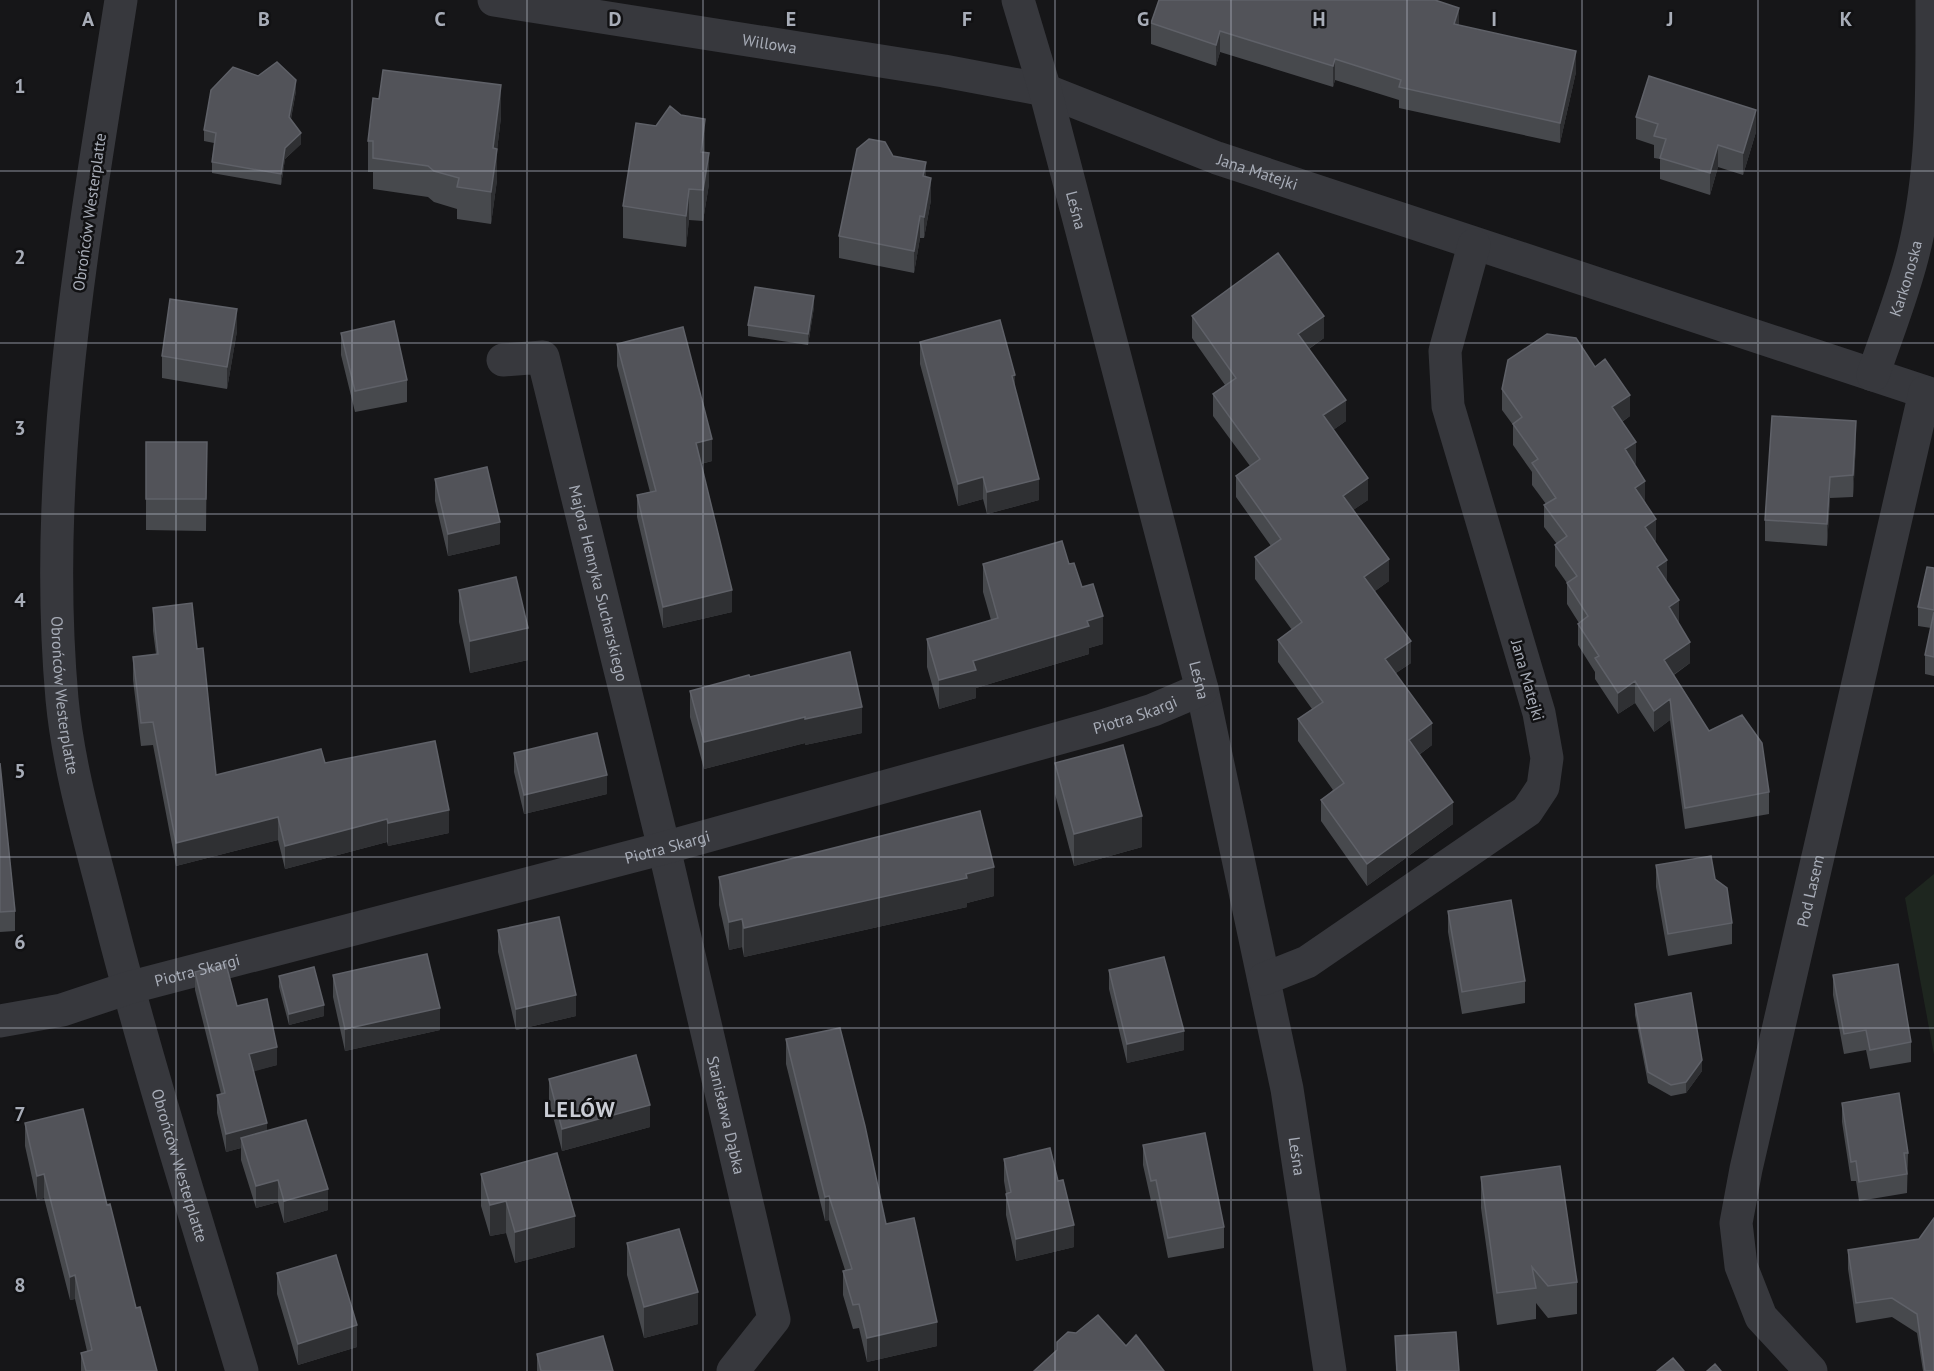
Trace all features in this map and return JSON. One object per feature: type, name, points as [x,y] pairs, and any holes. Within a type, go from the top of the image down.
[{"type":"street","name":"Obrońców Westerplatte","points":[[121,0],[88,213],[63,415],[57,500],[56,615],[63,702],[73,776],[128,988],[242,1371]]},
{"type":"street","name":"Willowa","points":[[494,0],[944,71],[1045,90]]},
{"type":"street","name":"Leśna","points":[[1018,0],[1045,90],[1202,688],[1287,1089],[1330,1371]]},
{"type":"street","name":"Karkonoska","points":[[1873,375],[1914,250],[1925,188],[1931,136],[1932,0]]},
{"type":"street","name":"Jana Matejki","points":[[1045,90],[1209,155],[1474,245],[1929,394]]},
{"type":"street","name":"Jana Matejki","points":[[1264,979],[1307,962],[1502,829],[1527,811],[1543,787],[1547,758],[1539,713],[1448,406],[1445,351],[1474,245]]},
{"type":"street","name":"Majora Henryka Sucharskiego","points":[[503,360],[543,357],[664,848]]},
{"type":"street","name":"Pod Lasem","points":[[1811,1371],[1761,1317],[1741,1266],[1736,1223],[1749,1158],[1929,394]]},
{"type":"street","name":"Piotra Skargi","points":[[0,1021],[62,1010],[128,988],[664,848],[1099,727],[1153,710],[1202,688]]},
{"type":"street","name":"Stanisława Dąbka","points":[[664,848],[774,1319],[733,1371]]},
{"type":"shaded area","points":[[1934,874],[1934,1055],[1905,898]]},
{"type":"building","points":[[1159,0],[1435,0],[1459,8],[1454,24],[1576,51],[1560,123],[1399,87],[1401,80],[1335,59],[1333,66],[1220,31],[1216,45],[1151,23]]},
{"type":"building","points":[[277,62],[296,80],[289,117],[301,133],[285,148],[281,174],[212,162],[216,133],[204,130],[211,90],[233,67],[258,76]]},
{"type":"building","points":[[383,70],[501,85],[493,148],[497,149],[491,192],[457,187],[459,178],[434,171],[428,166],[373,158],[373,141],[368,141],[373,98],[379,99]]},
{"type":"building","points":[[1649,76],[1756,110],[1743,153],[1718,145],[1710,173],[1660,158],[1666,139],[1654,136],[1658,124],[1636,117]]},
{"type":"building","points":[[670,106],[681,115],[705,119],[701,152],[709,153],[703,190],[689,189],[686,216],[623,206],[636,123],[656,126]]},
{"type":"building","points":[[869,139],[885,142],[893,156],[926,162],[923,176],[931,178],[924,217],[920,216],[914,251],[839,236],[857,149]]},
{"type":"building","points":[[1278,253],[1324,316],[1298,334],[1346,400],[1323,415],[1368,478],[1343,496],[1389,559],[1364,577],[1411,641],[1385,659],[1432,723],[1409,740],[1453,802],[1367,864],[1321,800],[1344,783],[1298,719],[1323,702],[1278,640],[1302,622],[1255,557],[1281,539],[1236,476],[1260,459],[1213,394],[1236,378],[1192,316]]},
{"type":"building","points":[[755,287],[814,296],[808,334],[748,325]]},
{"type":"building","points":[[170,299],[237,309],[227,367],[162,356]]},
{"type":"building","points":[[1000,320],[1039,479],[987,492],[983,477],[958,484],[920,342]]},
{"type":"building","points":[[394,321],[407,380],[355,391],[341,333]]},
{"type":"building","points":[[683,327],[712,439],[696,443],[732,590],[663,607],[637,495],[656,491],[617,344]]},
{"type":"building","points":[[1547,334],[1576,338],[1595,367],[1605,359],[1630,395],[1612,407],[1636,442],[1625,449],[1645,481],[1635,488],[1656,519],[1645,527],[1667,560],[1657,567],[1679,600],[1669,607],[1690,642],[1664,660],[1709,731],[1742,715],[1762,743],[1769,792],[1685,808],[1670,699],[1654,711],[1635,681],[1618,693],[1595,658],[1599,656],[1578,624],[1588,616],[1567,583],[1577,576],[1555,545],[1567,536],[1544,505],[1556,498],[1532,463],[1538,459],[1513,424],[1522,417],[1502,389],[1508,360]]},
{"type":"building","points":[[1772,416],[1856,421],[1853,475],[1830,477],[1827,524],[1765,520]]},
{"type":"building","points":[[146,442],[207,442],[206,499],[146,499]]},
{"type":"building","points":[[487,467],[500,522],[448,534],[435,479]]},
{"type":"building","points":[[1062,541],[1069,564],[1074,563],[1082,587],[1093,584],[1103,616],[1087,621],[1089,626],[973,661],[976,670],[939,680],[927,639],[998,618],[983,564]]},
{"type":"building","points":[[1927,567],[1934,568],[1934,610],[1918,607]]},
{"type":"building","points":[[516,577],[528,628],[470,641],[459,590]]},
{"type":"building","points":[[192,603],[197,649],[203,648],[216,775],[321,749],[325,763],[435,741],[449,810],[388,823],[387,819],[285,846],[278,817],[176,843],[153,722],[141,723],[133,657],[158,654],[153,608]]},
{"type":"building","points":[[1934,612],[1934,657],[1925,655]]},
{"type":"building","points":[[850,652],[862,707],[805,719],[805,717],[704,742],[690,691]]},
{"type":"building","points":[[597,733],[607,775],[524,795],[514,753]]},
{"type":"building","points":[[1123,745],[1142,816],[1074,834],[1055,763]]},
{"type":"building","points":[[0,763],[15,911],[0,912]]},
{"type":"building","points":[[980,811],[994,867],[966,874],[967,878],[744,928],[742,919],[729,922],[719,877]]},
{"type":"building","points":[[1711,856],[1715,879],[1727,888],[1732,923],[1668,934],[1656,865]]},
{"type":"building","points":[[1511,900],[1525,981],[1462,992],[1448,911]]},
{"type":"building","points":[[559,917],[576,995],[516,1009],[498,930]]},
{"type":"building","points":[[427,954],[440,1008],[345,1029],[333,975]]},
{"type":"building","points":[[1164,957],[1184,1031],[1127,1044],[1109,970]]},
{"type":"building","points":[[226,964],[237,1006],[267,999],[277,1047],[249,1054],[267,1123],[226,1134],[217,1095],[225,1093],[195,972]]},
{"type":"building","points":[[1898,964],[1911,1042],[1870,1050],[1866,1030],[1844,1034],[1833,975]]},
{"type":"building","points":[[314,967],[324,1005],[289,1014],[279,976]]},
{"type":"building","points":[[1691,993],[1702,1060],[1686,1082],[1671,1085],[1648,1072],[1635,1004]]},
{"type":"building","points":[[840,1028],[865,1126],[886,1224],[914,1218],[937,1322],[867,1338],[859,1304],[853,1305],[843,1271],[852,1269],[829,1196],[825,1197],[786,1039]]},
{"type":"building","points":[[636,1055],[650,1105],[562,1129],[549,1079]]},
{"type":"building","points":[[1899,1093],[1908,1153],[1904,1153],[1907,1174],[1859,1182],[1856,1161],[1851,1162],[1842,1103]]},
{"type":"building","points":[[83,1109],[136,1308],[140,1307],[157,1371],[86,1371],[81,1353],[92,1350],[75,1275],[70,1277],[44,1174],[37,1176],[25,1123]]},
{"type":"building","points":[[306,1120],[328,1189],[284,1201],[278,1180],[256,1186],[241,1138]]},
{"type":"building","points":[[1205,1133],[1224,1227],[1168,1238],[1156,1180],[1151,1181],[1143,1145]]},
{"type":"building","points":[[1050,1148],[1058,1181],[1063,1180],[1074,1225],[1016,1239],[1006,1194],[1011,1192],[1004,1159]]},
{"type":"building","points":[[557,1153],[575,1216],[515,1232],[506,1201],[490,1205],[481,1174]]},
{"type":"building","points":[[1560,1166],[1577,1282],[1548,1286],[1532,1267],[1536,1288],[1497,1293],[1481,1177]]},
{"type":"building","points":[[1934,1218],[1934,1371],[1925,1371],[1917,1314],[1892,1298],[1856,1303],[1848,1250],[1919,1239]]},
{"type":"building","points":[[679,1229],[698,1292],[644,1307],[627,1243]]},
{"type":"building","points":[[336,1255],[357,1325],[298,1344],[277,1273]]},
{"type":"building","points":[[1098,1315],[1126,1346],[1136,1335],[1164,1371],[1034,1371],[1057,1350],[1057,1342],[1068,1332],[1076,1333]]},
{"type":"building","points":[[1456,1332],[1459,1371],[1397,1371],[1395,1336]]},
{"type":"building","points":[[603,1336],[613,1371],[541,1371],[537,1354]]},
{"type":"building","points":[[1673,1358],[1684,1371],[1657,1371]]},
{"type":"building","points":[[1715,1364],[1721,1371],[1707,1371]]},
{"type":"district","name":"LELÓW","points":[[580,1109]]}]
